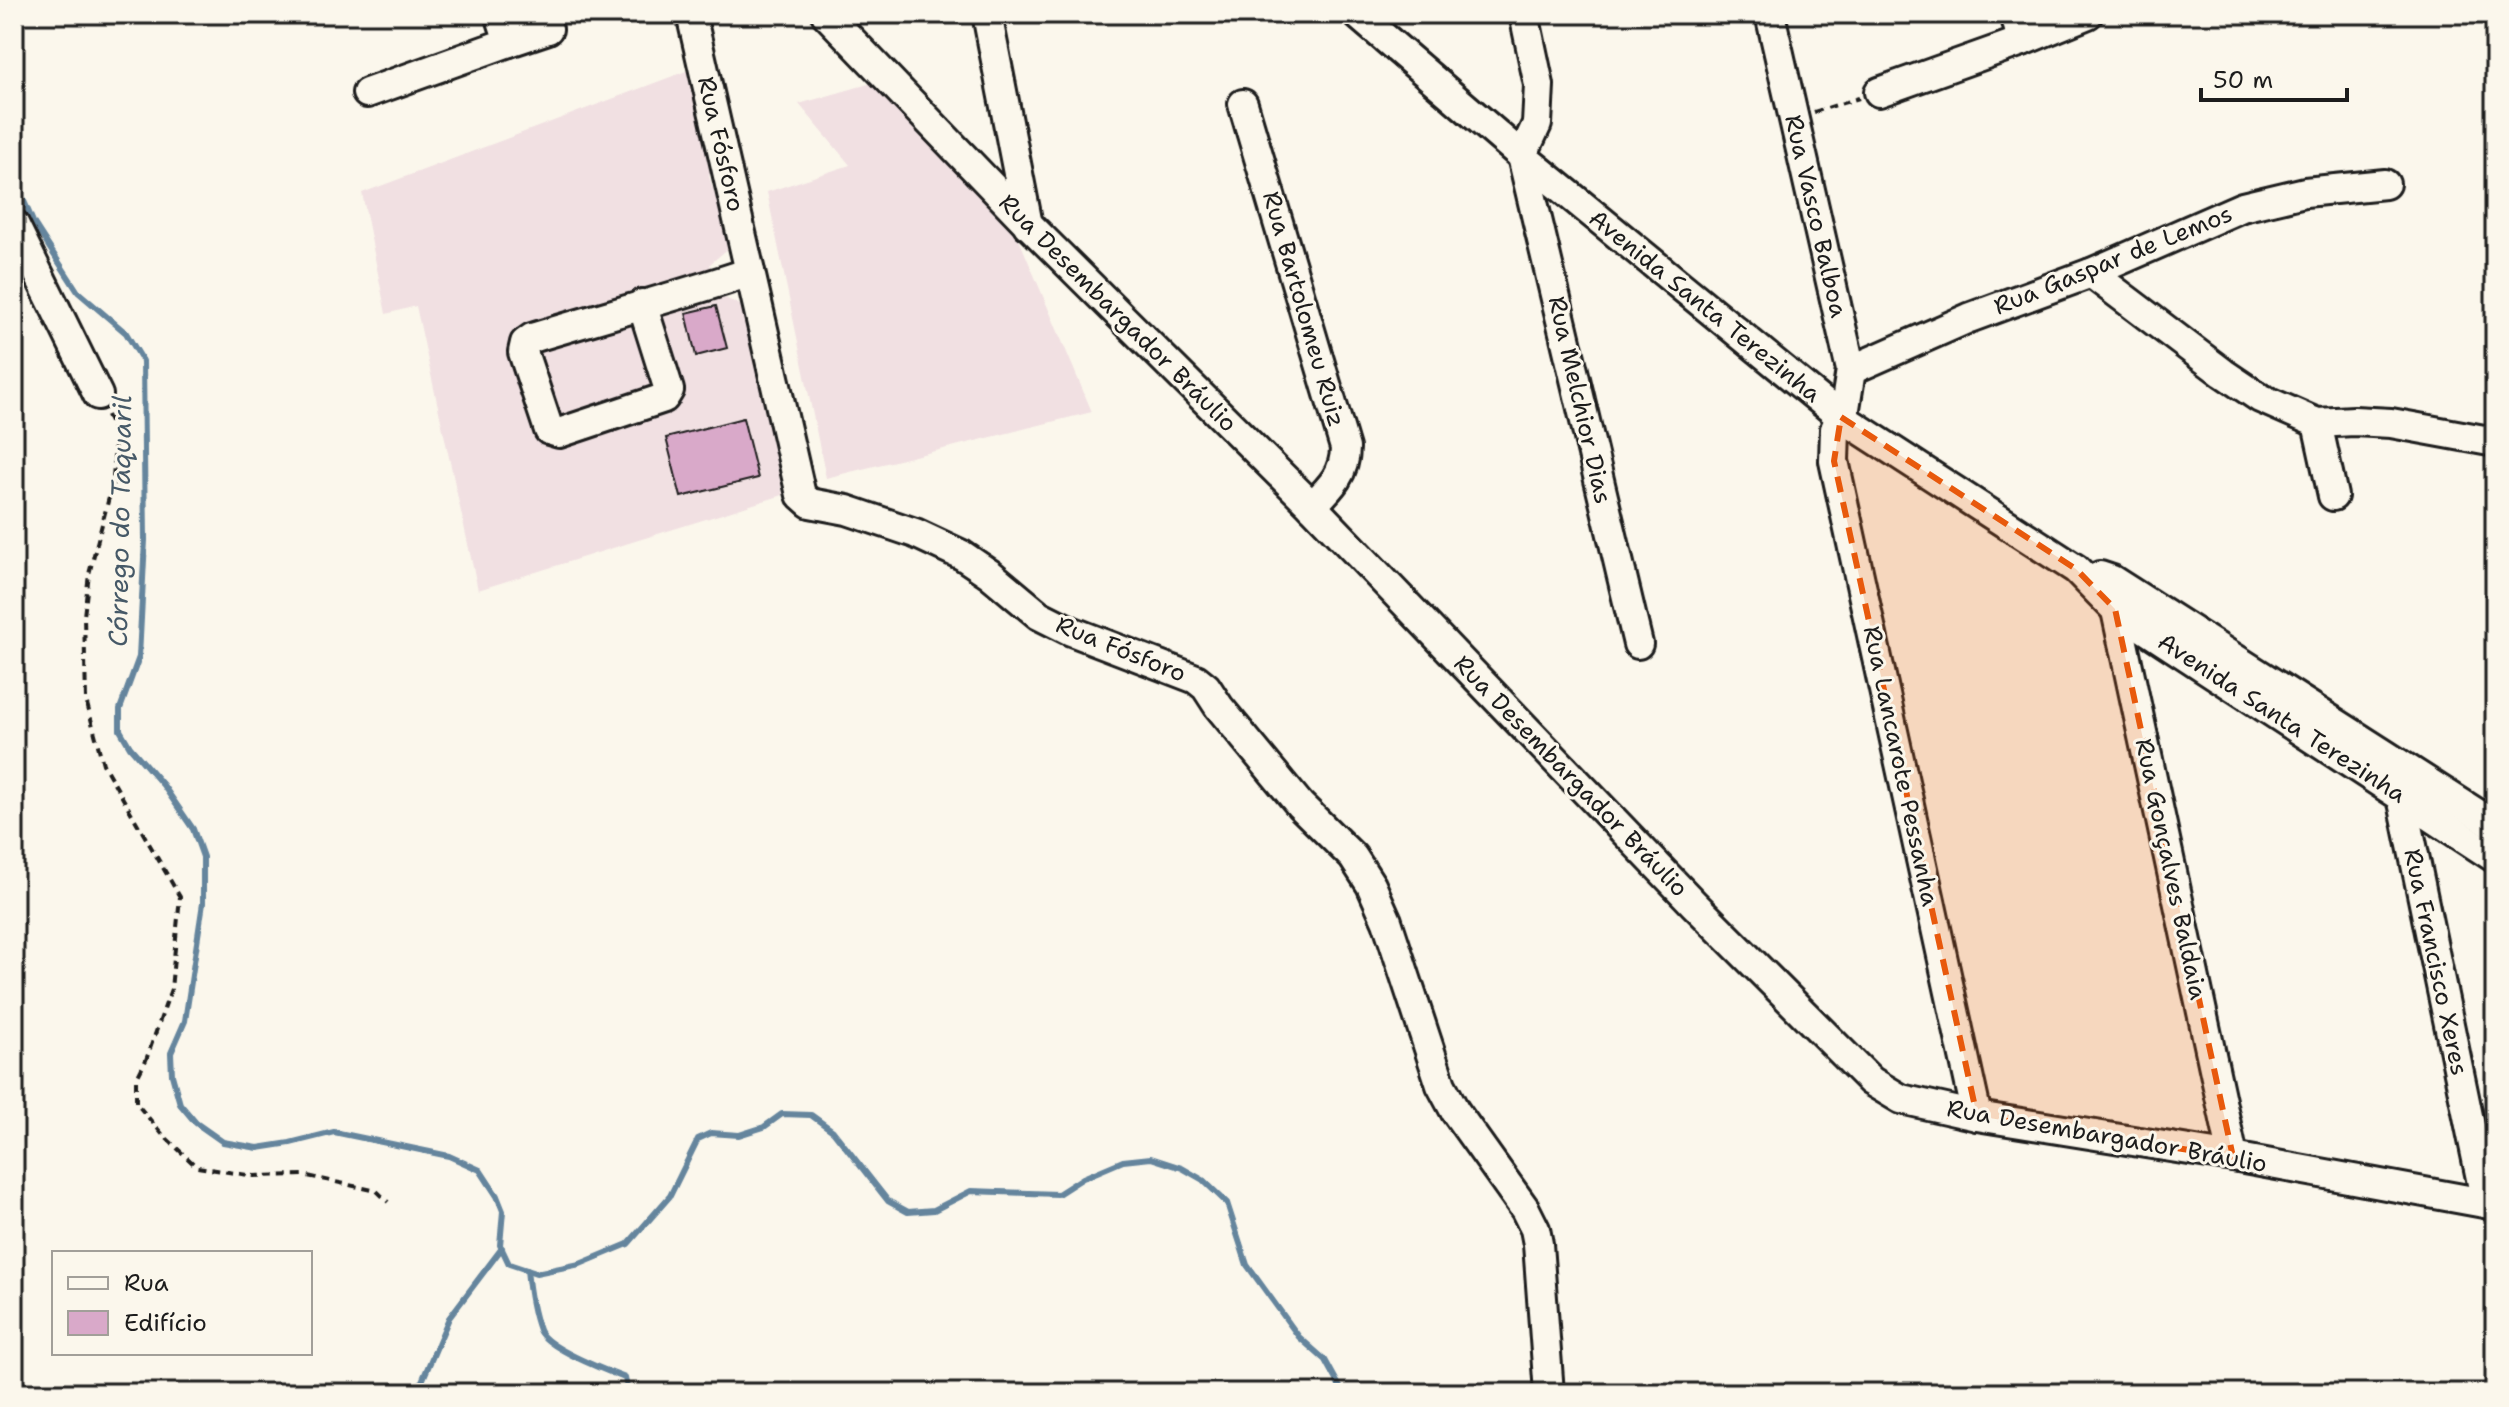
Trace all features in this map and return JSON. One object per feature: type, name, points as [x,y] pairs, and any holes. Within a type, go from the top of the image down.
[{"type":"street","points":[[500,14],[509,42]]},
{"type":"street","name":"Rua Fósforo","points":[[691,14],[801,495],[805,500],[847,510],[962,555],[1039,615],[1071,631],[1196,679],[1206,687],[1300,805],[1353,857],[1371,885],[1387,921],[1441,1085],[1455,1111],[1525,1209],[1535,1229],[1549,1393]]},
{"type":"street","name":"Rua Desembargador Bráulio","points":[[826,14],[1029,225],[1312,506],[1871,1081],[1901,1099],[1977,1116],[2233,1157],[2491,1204]]},
{"type":"street","points":[[987,14],[1029,225]]},
{"type":"street","name":"Avenida Santa Terezinha","points":[[1357,14],[1522,156],[1841,417],[2076,569],[2115,609],[2495,858]]},
{"type":"street","points":[[1522,156],[1537,124],[1539,85],[1524,14]]},
{"type":"street","name":"Rua Vasco Balboa","points":[[1770,14],[1851,370],[1848,396],[1841,417]]},
{"type":"street","points":[[1879,92],[2019,28],[2088,14]]},
{"type":"street","points":[[367,93],[548,29]]},
{"type":"street","name":"Rua Bartolomeu Ruiz","points":[[1243,104],[1345,448],[1343,469],[1332,487],[1312,506]]},
{"type":"street","name":"Rua Melchior Dias","points":[[1522,156],[1638,644]]},
{"type":"street","name":"Rua Gaspar de Lemos","points":[[1851,370],[1969,318],[2091,273],[2242,207],[2305,192],[2385,184]]},
{"type":"street","points":[[14,224],[98,395]]},
{"type":"street","points":[[642,304],[669,390],[664,398],[559,433],[549,430],[523,352],[525,343],[532,338],[642,304],[750,272]]},
{"type":"street","points":[[2091,273],[2260,398],[2317,423],[2391,423],[2495,442]]},
{"type":"street","name":"Rua Lancarote Pessanha","points":[[1841,417],[1835,429],[1834,461],[1977,1116]]},
{"type":"street","points":[[2317,423],[2333,496]]},
{"type":"street","name":"Avenida Santa Terezinha","points":[[2076,569],[2112,580],[2495,825]]},
{"type":"street","name":"Rua Gonçalves Baldaia","points":[[2112,580],[2115,609],[2233,1157]]},
{"type":"street","name":"Rua Francisco Xeres","points":[[2408,767],[2402,797],[2491,1204]]},
{"type":"path","points":[[1793,118],[1879,92]]},
{"type":"path","points":[[98,395],[115,435],[113,482],[89,574],[84,616],[86,700],[103,764],[180,897],[171,989],[136,1080],[136,1103],[163,1135],[197,1167],[254,1176],[303,1175],[377,1191],[388,1202]]},
{"type":"highlighted area","points":[[1841,417],[2076,569],[2115,609],[2233,1157],[1977,1116],[1834,461]]},
{"type":"shaded area","points":[[697,67],[718,159],[709,176],[731,246],[710,264],[720,296],[747,308],[783,495],[478,590],[416,306],[386,314],[362,193]]},
{"type":"shaded area","points":[[879,81],[929,141],[1018,237],[1092,412],[826,478],[767,192],[850,165],[799,104]]},
{"type":"building","points":[[716,306],[727,348],[696,356],[686,313]]},
{"type":"building","points":[[743,418],[758,478],[681,497],[666,438]]},
{"type":"waterway","name":"Córrego do Taquaril","points":[[14,166],[20,192],[33,222],[78,292],[126,333],[143,361],[145,540],[139,657],[120,709],[120,730],[193,829],[203,857],[203,903],[185,1021],[171,1053],[172,1075],[180,1104],[196,1123],[223,1142],[258,1148],[334,1132],[449,1156],[480,1170],[503,1211],[500,1245],[509,1264],[536,1273],[580,1264],[628,1244],[670,1196],[698,1139],[711,1133],[739,1135],[764,1127],[782,1114],[811,1115],[833,1131],[888,1201],[908,1212],[934,1210],[971,1191],[1058,1194],[1083,1178],[1123,1161],[1151,1158],[1182,1168],[1203,1180],[1227,1203],[1247,1265],[1299,1337],[1325,1360],[1343,1393]]},
{"type":"waterway","name":"Córrego do Taquaril","points":[[417,1393],[449,1318],[502,1248]]},
{"type":"waterway","name":"Córrego do Taquaril","points":[[527,1270],[534,1315],[544,1337],[578,1358],[625,1378],[628,1393]]}]
